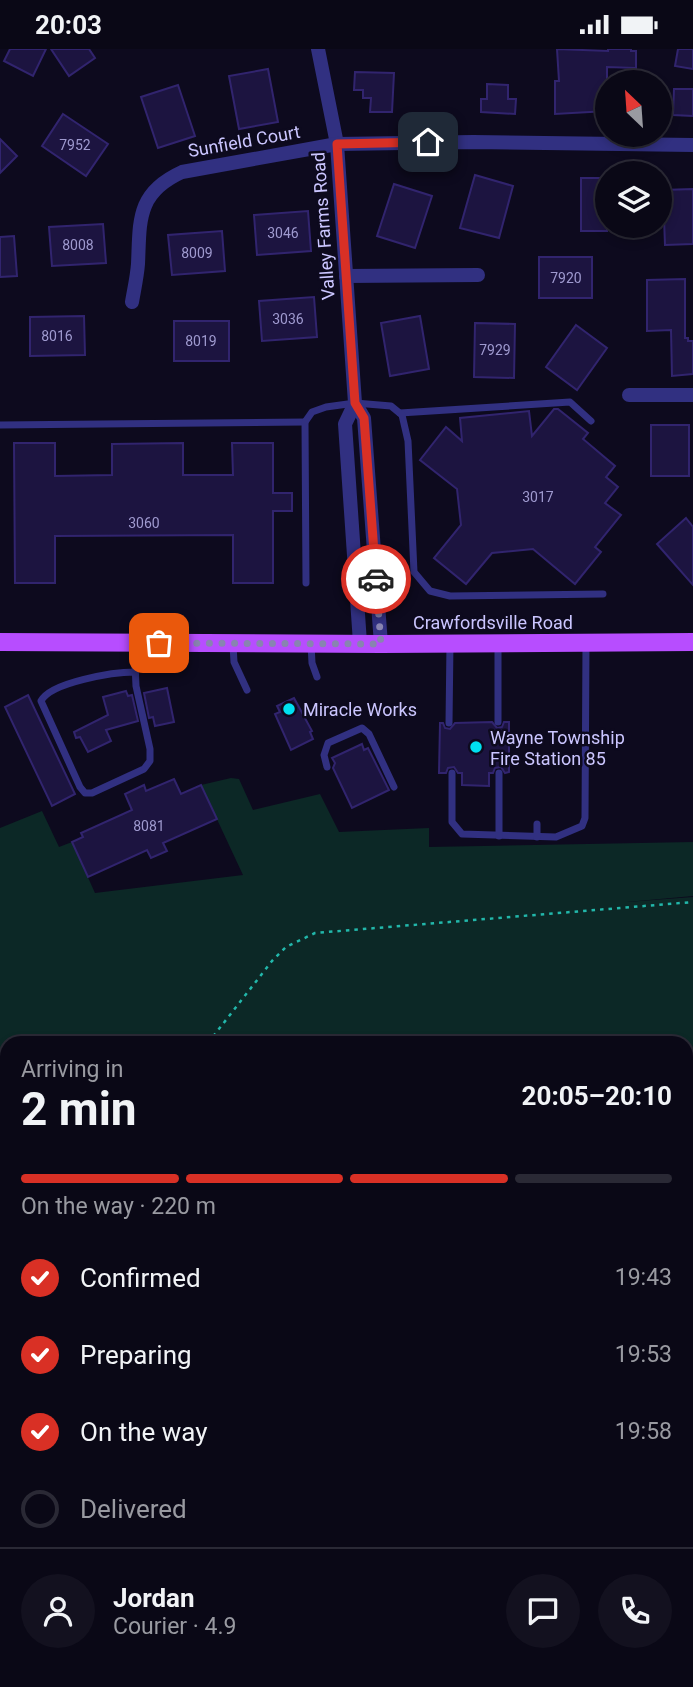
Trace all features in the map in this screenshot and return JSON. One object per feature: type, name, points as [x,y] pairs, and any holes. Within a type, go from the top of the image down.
[{"type":"main road","name":"Crawfordsville Road","points":[[0,642],[693,642]]},
{"type":"street","name":"Valley Farms Road","points":[[318,49],[337,144],[355,403],[364,418],[381,644]]},
{"type":"street","name":"Sunfield Court","points":[[132,302],[138,269],[139,221],[148,201],[163,183],[182,172],[337,144],[472,142],[693,145]]},
{"type":"street","points":[[346,276],[478,275]]},
{"type":"street","points":[[629,395],[693,395]]},
{"type":"street","name":"Valley Farms Road","points":[[355,403],[345,424],[360,643]]},
{"type":"lane","points":[[400,414],[569,402],[591,421]]},
{"type":"lane","points":[[306,583],[305,422],[312,412],[319,409],[355,403],[391,406],[400,414],[408,441],[414,572],[430,591],[450,596],[603,594]]},
{"type":"lane","points":[[0,425],[305,422]]},
{"type":"lane","points":[[134,642],[135,672],[150,761],[144,769],[92,793],[85,793],[41,705],[42,697],[51,691],[97,677],[135,672]]},
{"type":"lane","points":[[449,723],[450,642]]},
{"type":"lane","points":[[498,642],[498,722]]},
{"type":"lane","points":[[452,773],[452,816],[456,828],[467,836],[564,835],[584,823],[586,642]]},
{"type":"lane","points":[[233,643],[234,662],[247,690]]},
{"type":"lane","points":[[311,643],[312,663],[317,677]]},
{"type":"lane","points":[[576,725],[586,725]]},
{"type":"lane","points":[[327,767],[324,759],[326,745],[343,733],[362,728],[394,787]]},
{"type":"lane","points":[[499,773],[499,836]]},
{"type":"lane","points":[[537,824],[537,837]]},
{"type":"path","points":[[213,1036],[272,961],[286,947],[315,933],[693,902]]},
{"type":"green space","points":[[231,778],[239,779],[253,810],[320,794],[339,832],[429,828],[429,847],[693,842],[693,896],[627,902],[693,897],[693,1036],[0,1036],[0,828],[42,811],[59,847],[72,842],[95,893],[243,875],[201,785]]},
{"type":"building","points":[[10,49],[46,49],[33,76],[4,61]]},
{"type":"building","points":[[51,49],[89,49],[95,58],[69,76]]},
{"type":"building","points":[[557,49],[636,51],[636,68],[607,67],[607,70],[595,70],[595,112],[555,114],[555,81],[559,81]]},
{"type":"building","points":[[678,49],[693,49],[693,69],[675,66]]},
{"type":"building","points":[[268,69],[278,122],[239,129],[229,76]]},
{"type":"building","points":[[355,72],[394,73],[392,112],[370,112],[371,98],[363,98],[363,90],[354,90]]},
{"type":"building","points":[[487,84],[508,85],[508,99],[516,99],[515,114],[481,112],[481,99],[487,99]]},
{"type":"building","points":[[178,85],[195,136],[158,148],[141,97]]},
{"type":"building","points":[[674,89],[693,89],[693,116],[673,115]]},
{"type":"building","points":[[63,114],[108,144],[86,176],[42,146]]},
{"type":"building","points":[[0,139],[17,156],[0,173]]},
{"type":"building","points":[[475,175],[513,186],[499,238],[460,228]]},
{"type":"building","points":[[581,178],[595,178],[595,231],[581,231]]},
{"type":"building","points":[[394,184],[432,196],[415,248],[377,236]]},
{"type":"building","points":[[693,189],[693,244],[665,245],[665,238],[672,238],[672,190]]},
{"type":"building","points":[[308,211],[311,251],[257,255],[254,215]]},
{"type":"building","points":[[103,224],[106,263],[52,266],[49,227]]},
{"type":"building","points":[[222,231],[225,271],[172,275],[168,235]]},
{"type":"building","points":[[14,236],[17,276],[0,277],[0,237]]},
{"type":"building","points":[[539,257],[592,257],[592,298],[539,298]]},
{"type":"building","points":[[685,279],[685,338],[693,341],[693,374],[672,376],[671,330],[647,331],[647,280]]},
{"type":"building","points":[[314,297],[317,337],[262,341],[259,301]]},
{"type":"building","points":[[84,316],[85,355],[30,356],[30,317]]},
{"type":"building","points":[[420,316],[429,369],[390,376],[381,323]]},
{"type":"building","points":[[174,321],[229,321],[229,361],[174,361]]},
{"type":"building","points":[[475,323],[515,324],[514,378],[474,377]]},
{"type":"building","points":[[576,325],[607,348],[577,390],[546,367]]},
{"type":"building","points":[[554,409],[558,409],[588,433],[583,439],[615,466],[606,477],[618,487],[605,503],[621,515],[595,547],[601,552],[575,584],[533,549],[492,553],[466,584],[434,558],[461,525],[457,489],[420,460],[446,427],[462,441],[460,418],[529,411],[532,436]]},
{"type":"building","points":[[651,425],[689,425],[689,476],[651,476]]},
{"type":"building","points":[[14,443],[55,443],[55,476],[112,475],[112,444],[183,443],[183,475],[233,475],[232,443],[273,443],[273,493],[292,493],[292,511],[273,511],[273,583],[233,583],[233,535],[55,536],[55,583],[15,583]]},
{"type":"building","points":[[686,518],[693,527],[693,585],[657,544]]},
{"type":"building","points":[[167,688],[174,722],[155,726],[153,717],[149,718],[144,693]]},
{"type":"building","points":[[126,691],[128,696],[132,695],[138,721],[106,730],[111,741],[88,752],[74,732],[108,715],[103,697]]},
{"type":"building","points":[[28,695],[75,794],[52,806],[5,707]]},
{"type":"building","points":[[294,698],[312,731],[310,732],[313,739],[291,750],[275,714],[280,712],[277,706]]},
{"type":"building","points":[[492,722],[497,728],[502,727],[504,722],[509,722],[509,772],[505,773],[501,767],[495,768],[493,773],[489,773],[489,786],[462,785],[462,773],[458,773],[454,767],[448,768],[446,773],[439,773],[440,723],[450,729],[455,723]]},
{"type":"building","points":[[362,744],[364,750],[368,748],[389,790],[352,808],[333,768],[335,763],[332,758]]},
{"type":"building","points":[[174,779],[181,794],[201,785],[217,819],[163,843],[167,851],[151,858],[147,850],[88,877],[72,842],[83,837],[81,833],[132,810],[125,794],[144,785],[146,791]]},
{"type":"way so far","points":[[159,643],[381,644],[376,579]]},
{"type":"place","name":"Miracle Works","points":[[289,709]]},
{"type":"place","name":"Wayne Township Fire Station 85","points":[[476,747]]},
{"type":"route","points":[[376,579],[364,418],[355,403],[337,144],[428,142]]}]
